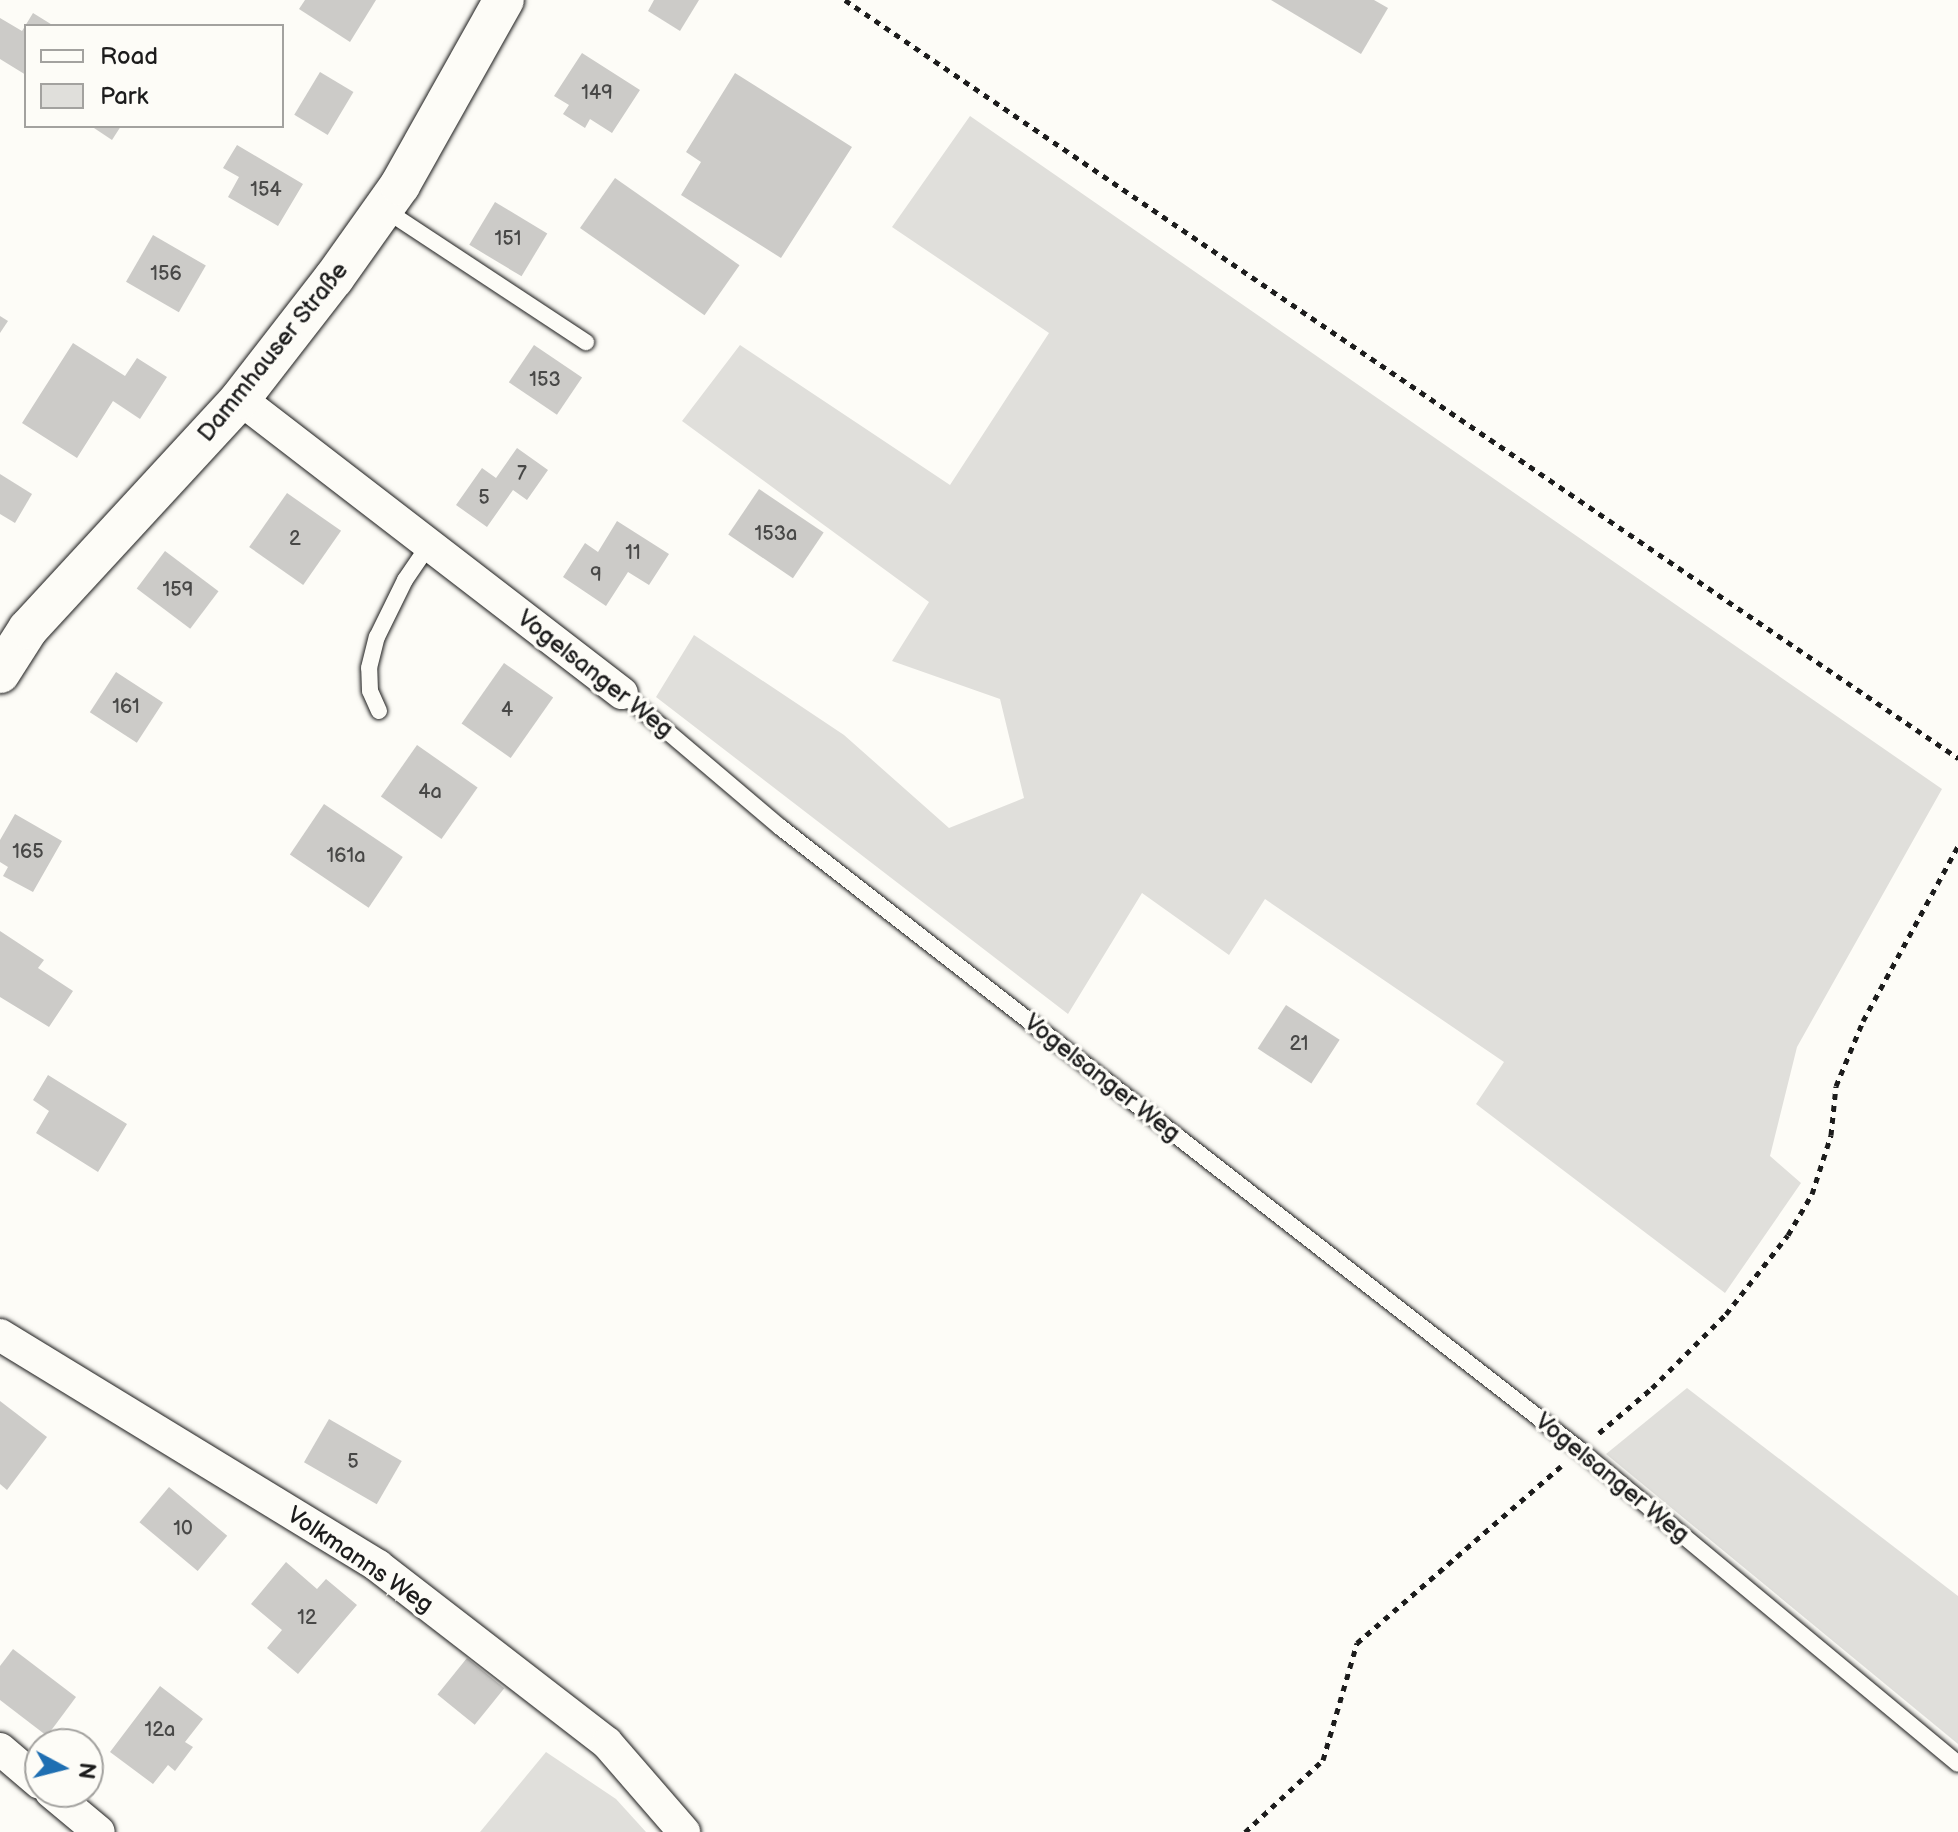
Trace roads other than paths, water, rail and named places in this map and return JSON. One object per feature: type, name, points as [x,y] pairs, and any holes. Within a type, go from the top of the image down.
[{"type":"street","name":"Dammhauser Straße","points":[[0,673],[28,629],[240,399],[384,209],[476,55],[504,0]]},
{"type":"street","name":"Vogelsanger Weg","points":[[240,399],[622,693]]},
{"type":"street","name":"Volkmanns Weg","points":[[0,1335],[378,1566],[607,1743],[684,1832]]},
{"type":"street","points":[[0,1749],[24,1769]]},
{"type":"street","points":[[70,1808],[99,1832]]},
{"type":"lane","points":[[384,209],[586,342]]},
{"type":"lane","points":[[379,711],[370,691],[369,668],[377,637],[405,580],[429,545]]},
{"type":"lane","name":"Vogelsanger Weg","points":[[622,693],[780,827],[1580,1450],[1958,1764]]}]
